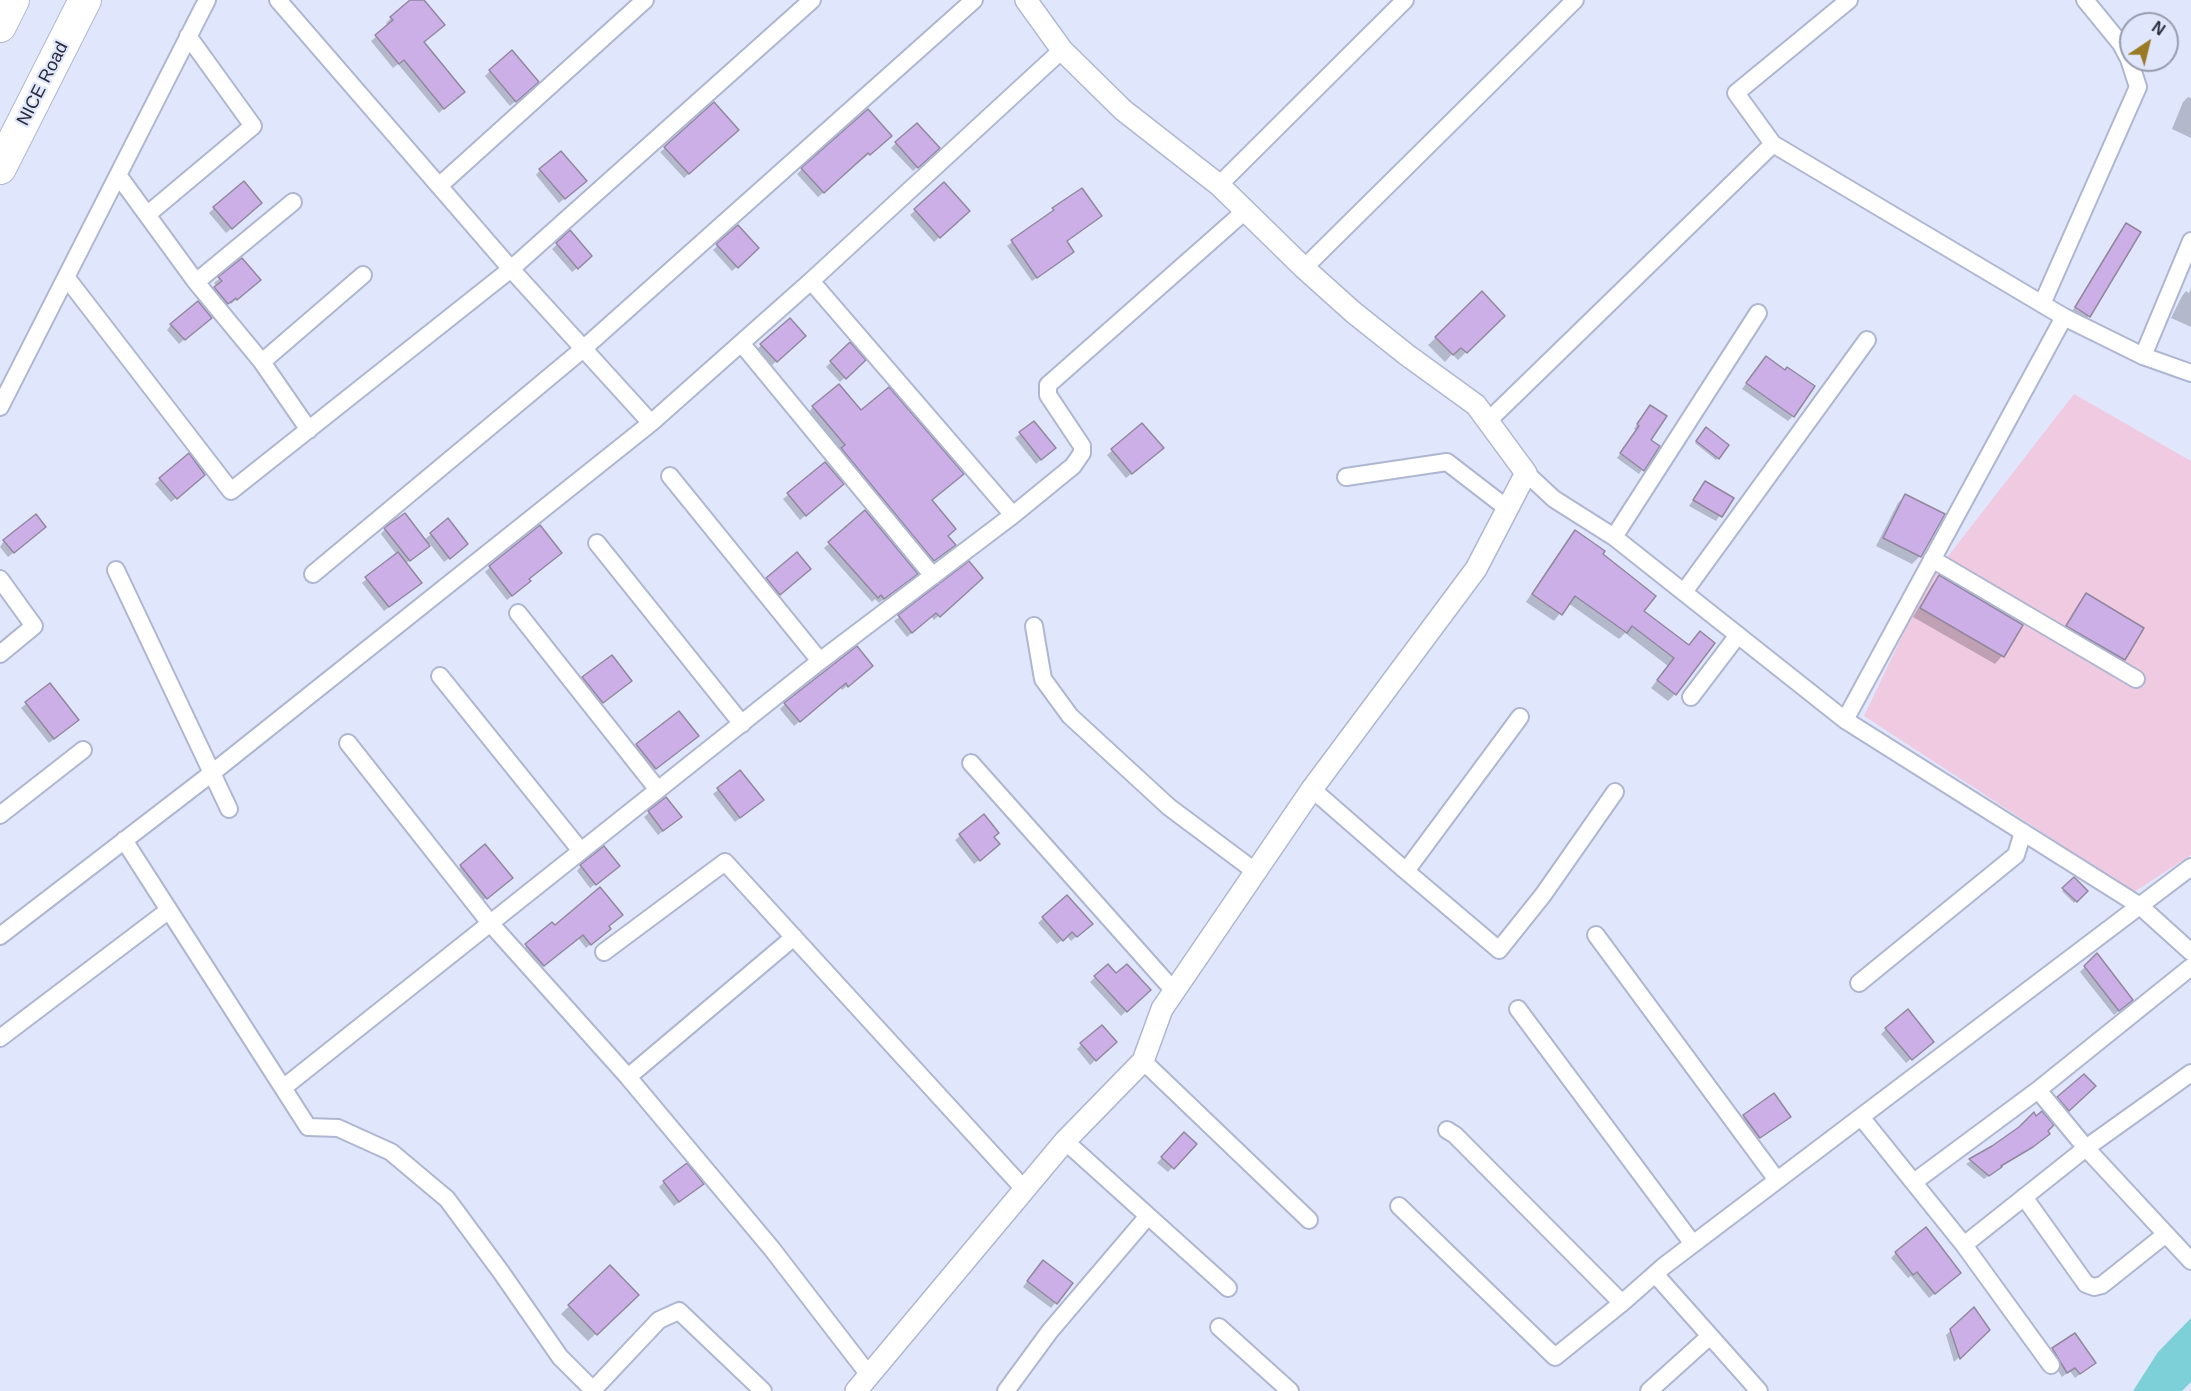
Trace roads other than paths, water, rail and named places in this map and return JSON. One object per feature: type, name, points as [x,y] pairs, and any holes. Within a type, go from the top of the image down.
[{"type":"highway","points":[[0,26],[13,0]]},
{"type":"highway","name":"NICE Road","points":[[0,168],[85,0]]},
{"type":"street","points":[[0,407],[207,0]]},
{"type":"street","points":[[278,0],[511,269],[651,423]]},
{"type":"street","points":[[439,186],[645,0]]},
{"type":"street","points":[[66,277],[231,491],[511,269],[812,0]]},
{"type":"street","points":[[313,574],[583,349],[974,0]]},
{"type":"street","points":[[1026,0],[1062,50],[1123,110],[1219,185],[1304,268],[1362,320],[1476,405],[1526,472],[1554,500],[1614,537],[1845,720],[2140,906],[2191,952]]},
{"type":"street","points":[[1219,185],[1405,0]]},
{"type":"street","points":[[1304,268],[1575,0]]},
{"type":"street","points":[[1849,0],[1736,93],[1773,144],[2064,317],[2143,356],[2191,373]]},
{"type":"street","points":[[2042,304],[2138,87],[2129,59],[2121,44],[2085,0]]},
{"type":"street","points":[[148,214],[252,126],[189,36]]},
{"type":"street","points":[[0,936],[212,773],[651,423],[811,281],[1062,50]]},
{"type":"street","points":[[1488,421],[1773,144]]},
{"type":"street","points":[[118,175],[196,282],[262,362],[309,430]]},
{"type":"street","points":[[196,282],[293,202]]},
{"type":"street","points":[[283,1088],[820,661],[1074,466],[1082,453],[1080,440],[1048,396],[1047,389],[1050,382],[1245,211]]},
{"type":"street","points":[[2143,356],[2191,241]]},
{"type":"street","points":[[262,362],[363,275]]},
{"type":"street","points":[[811,281],[1013,515]]},
{"type":"street","points":[[1614,537],[1758,313]]},
{"type":"street","points":[[1845,720],[2064,317]]},
{"type":"street","points":[[1684,592],[1867,339]]},
{"type":"street","points":[[741,344],[933,576]]},
{"type":"street","points":[[1346,477],[1447,462],[1508,509]]},
{"type":"street","points":[[348,743],[490,923],[628,1077],[772,1249],[862,1383],[1065,1142],[1143,1061],[1162,1009],[1312,789],[1476,569],[1526,472]]},
{"type":"street","points":[[670,476],[820,661]]},
{"type":"street","points":[[597,543],[742,724]]},
{"type":"street","points":[[1932,559],[2136,679]]},
{"type":"street","points":[[116,570],[229,809]]},
{"type":"street","points":[[0,579],[34,626],[0,654]]},
{"type":"street","points":[[518,613],[658,790]]},
{"type":"street","points":[[1034,626],[1043,679],[1070,716],[1169,807],[1256,872]]},
{"type":"street","points":[[1691,698],[1738,635]]},
{"type":"street","points":[[440,676],[581,851]]},
{"type":"street","points":[[1406,871],[1520,717]]},
{"type":"street","points":[[0,815],[83,750]]},
{"type":"street","points":[[971,763],[1174,991]]},
{"type":"street","points":[[1312,789],[1499,950],[1543,895],[1615,792]]},
{"type":"street","points":[[1859,983],[2016,855],[2023,832]]},
{"type":"street","points":[[124,840],[308,1127],[338,1128],[391,1152],[447,1199],[560,1357],[593,1390],[659,1320],[680,1311],[763,1391]]},
{"type":"street","points":[[604,952],[725,862],[1025,1190]]},
{"type":"street","points":[[1399,1206],[1555,1357],[1693,1244],[2191,867]]},
{"type":"street","points":[[0,1038],[169,910]]},
{"type":"street","points":[[1596,935],[1777,1180]]},
{"type":"street","points":[[628,1077],[794,937]]},
{"type":"street","points":[[1914,1182],[2038,1090],[2191,967]]},
{"type":"street","points":[[1518,1009],[1693,1244]]},
{"type":"street","points":[[1143,1061],[1309,1220]]},
{"type":"street","points":[[1964,1245],[2086,1148],[2191,1073]]},
{"type":"street","points":[[2038,1090],[2086,1148],[2191,1261]]},
{"type":"street","points":[[1861,1117],[1964,1245],[2051,1365]]},
{"type":"street","points":[[1447,1130],[1455,1135],[1622,1303]]},
{"type":"street","points":[[1065,1142],[1228,1288]]},
{"type":"street","points":[[2024,1197],[2086,1284],[2094,1287],[2102,1285],[2166,1234]]},
{"type":"street","points":[[1006,1391],[1050,1331],[1148,1216]]},
{"type":"street","points":[[1655,1274],[1759,1391]]},
{"type":"street","points":[[1219,1327],[1290,1391]]},
{"type":"street","points":[[1648,1391],[1710,1336]]}]
